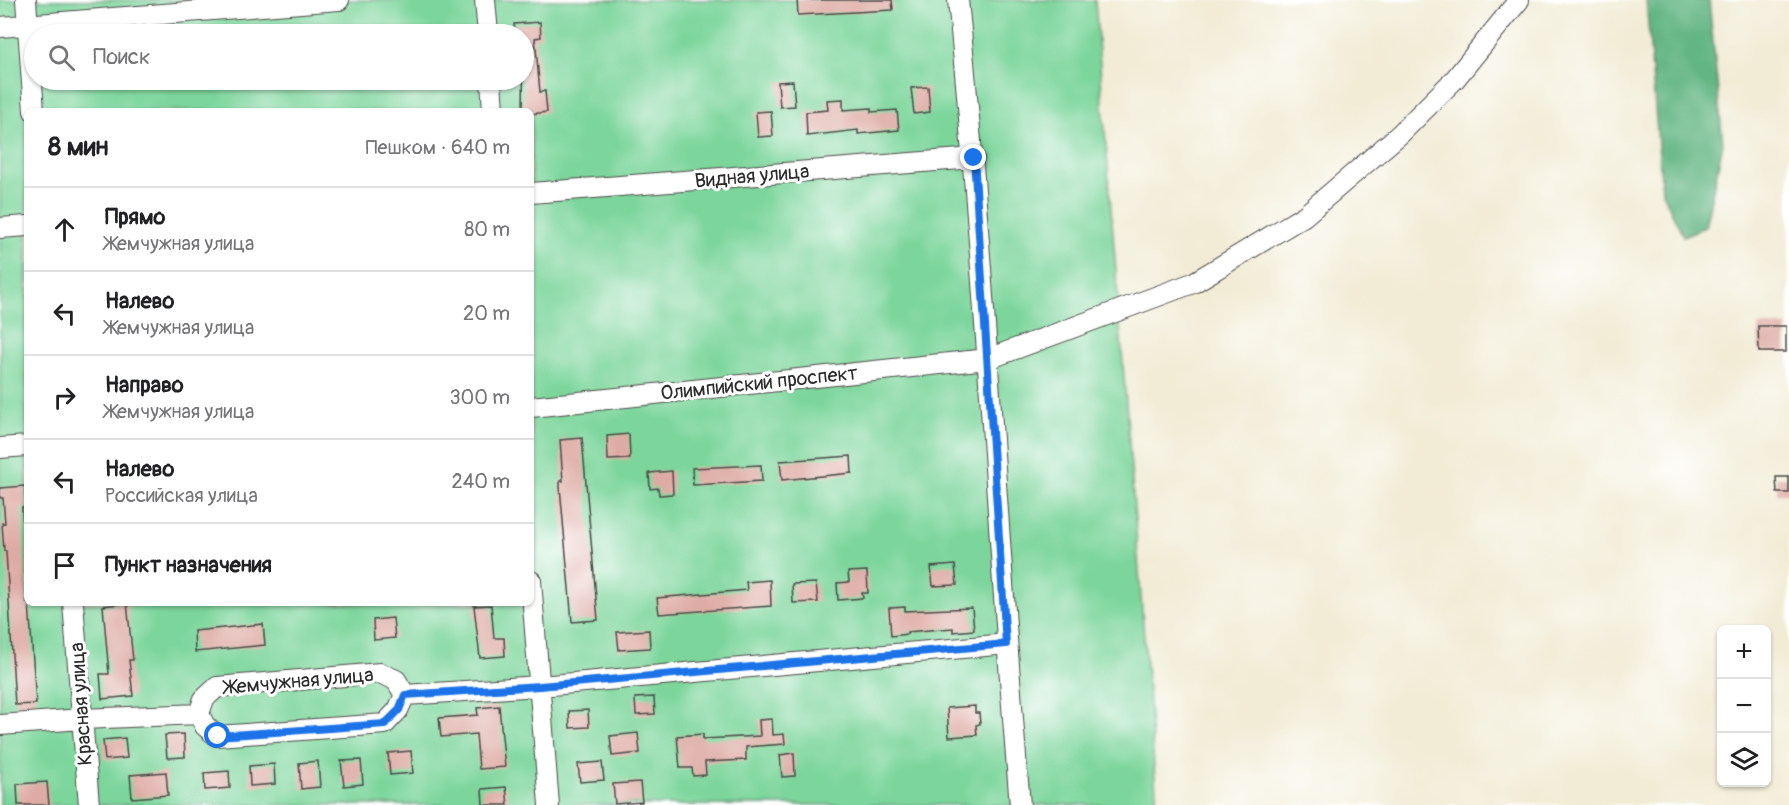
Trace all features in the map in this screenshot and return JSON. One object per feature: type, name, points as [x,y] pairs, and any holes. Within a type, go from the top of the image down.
[{"type":"street","points":[[26,0],[28,24]]},
{"type":"street","points":[[40,24],[339,0]]},
{"type":"street","points":[[485,0],[487,24]]},
{"type":"street","points":[[958,0],[974,158],[1006,644],[1020,805]]},
{"type":"street","name":"Олимпийский проспект","points":[[534,407],[988,359],[1193,283],[1304,216],[1400,134],[1455,79],[1519,0]]},
{"type":"street","points":[[0,27],[24,25]]},
{"type":"street","points":[[33,90],[34,108]]},
{"type":"street","points":[[492,90],[493,108]]},
{"type":"street","name":"Видная улица","points":[[534,193],[974,158]]},
{"type":"street","points":[[0,228],[24,226]]},
{"type":"street","points":[[0,448],[24,446]]},
{"type":"street","name":"Красная улица","points":[[73,606],[89,805]]},
{"type":"street","points":[[533,606],[549,805]]},
{"type":"street","points":[[0,725],[199,714],[205,726],[218,736],[385,724],[399,710],[405,695],[540,686],[1006,644]]},
{"type":"street","name":"Жемчужная улица","points":[[199,714],[204,699],[217,687],[380,673],[396,680],[405,695]]},
{"type":"green space","points":[[0,0],[1095,0],[1157,805],[0,805]]},
{"type":"green space","points":[[1646,0],[1709,0],[1723,144],[1705,227],[1683,236],[1662,192]]},
{"type":"building","points":[[797,0],[892,0],[893,10],[798,15]]},
{"type":"building","points":[[540,22],[541,37],[535,38],[540,92],[545,91],[547,112],[534,114],[534,108],[523,108],[523,90],[534,90],[534,24],[514,24]]},
{"type":"building","points":[[793,81],[795,106],[780,107],[778,82]]},
{"type":"building","points":[[928,87],[930,112],[914,114],[911,88]]},
{"type":"building","points":[[843,99],[843,110],[871,108],[871,112],[897,110],[899,130],[858,134],[858,130],[807,136],[806,112],[828,110],[827,100]]},
{"type":"building","points":[[771,111],[773,136],[758,137],[756,112]]},
{"type":"building","points":[[1758,326],[1786,326],[1786,352],[1759,352]]},
{"type":"building","points":[[629,434],[630,459],[608,460],[607,436]]},
{"type":"building","points":[[582,438],[598,620],[572,622],[560,487],[560,481],[563,481],[560,440]]},
{"type":"building","points":[[851,456],[852,473],[782,480],[780,461]]},
{"type":"building","points":[[761,465],[762,481],[693,485],[692,468]]},
{"type":"building","points":[[672,471],[673,494],[659,495],[658,488],[650,489],[649,473]]},
{"type":"building","points":[[1776,477],[1789,477],[1789,493],[1777,493]]},
{"type":"building","points":[[24,486],[24,507],[22,507],[24,606],[29,606],[36,704],[15,705],[6,551],[4,551],[2,523],[5,523],[0,488]]},
{"type":"building","points":[[955,565],[957,585],[933,586],[931,567]]},
{"type":"building","points":[[867,571],[868,593],[862,593],[863,598],[838,600],[837,583],[849,582],[848,572]]},
{"type":"building","points":[[770,580],[771,606],[659,614],[657,598],[747,590],[746,582]]},
{"type":"building","points":[[816,583],[818,602],[793,603],[792,584]]},
{"type":"building","points":[[103,606],[127,606],[133,660],[129,660],[133,696],[102,699],[100,674],[109,674]]},
{"type":"building","points":[[474,606],[491,606],[494,638],[504,638],[505,656],[480,658]]},
{"type":"building","points":[[905,607],[905,611],[972,608],[974,630],[953,632],[953,628],[907,632],[907,634],[891,636],[889,608]]},
{"type":"building","points":[[393,618],[395,638],[374,640],[373,620]]},
{"type":"building","points":[[263,624],[265,645],[195,652],[194,631]]},
{"type":"building","points":[[649,630],[650,648],[619,650],[617,632]]},
{"type":"building","points":[[654,697],[655,714],[636,715],[635,698]]},
{"type":"building","points":[[499,706],[505,767],[479,769],[476,734],[441,737],[439,718],[478,715],[477,708]]},
{"type":"building","points":[[975,706],[975,713],[979,713],[980,724],[976,725],[977,735],[949,737],[947,708]]},
{"type":"building","points":[[588,710],[589,727],[570,728],[569,711]]},
{"type":"building","points":[[772,719],[773,735],[784,734],[785,744],[746,747],[746,760],[705,762],[706,775],[693,776],[692,768],[680,768],[677,736],[703,734],[703,739],[760,736],[759,720]]},
{"type":"building","points":[[638,733],[640,753],[612,756],[610,736]]},
{"type":"building","points":[[184,734],[185,757],[167,758],[165,735]]},
{"type":"building","points":[[125,738],[127,758],[105,760],[103,740]]},
{"type":"building","points":[[411,751],[413,773],[390,775],[388,753]]},
{"type":"building","points":[[794,753],[795,776],[782,777],[780,755]]},
{"type":"building","points":[[361,760],[363,784],[344,786],[341,761]]},
{"type":"building","points":[[318,761],[320,787],[301,789],[299,763]]},
{"type":"building","points":[[602,762],[604,780],[580,782],[578,764]]},
{"type":"building","points":[[274,764],[275,784],[250,786],[249,766]]},
{"type":"building","points":[[229,771],[230,788],[205,790],[204,773]]},
{"type":"building","points":[[166,772],[168,795],[132,798],[130,775]]},
{"type":"building","points":[[47,782],[49,805],[18,805],[17,784]]},
{"type":"building","points":[[640,782],[642,802],[615,804],[613,784]]},
{"type":"building","points":[[506,787],[508,805],[483,805],[482,789]]},
{"type":"route","points":[[218,736],[385,724],[399,710],[405,695],[540,686],[1006,644],[974,158]]}]
